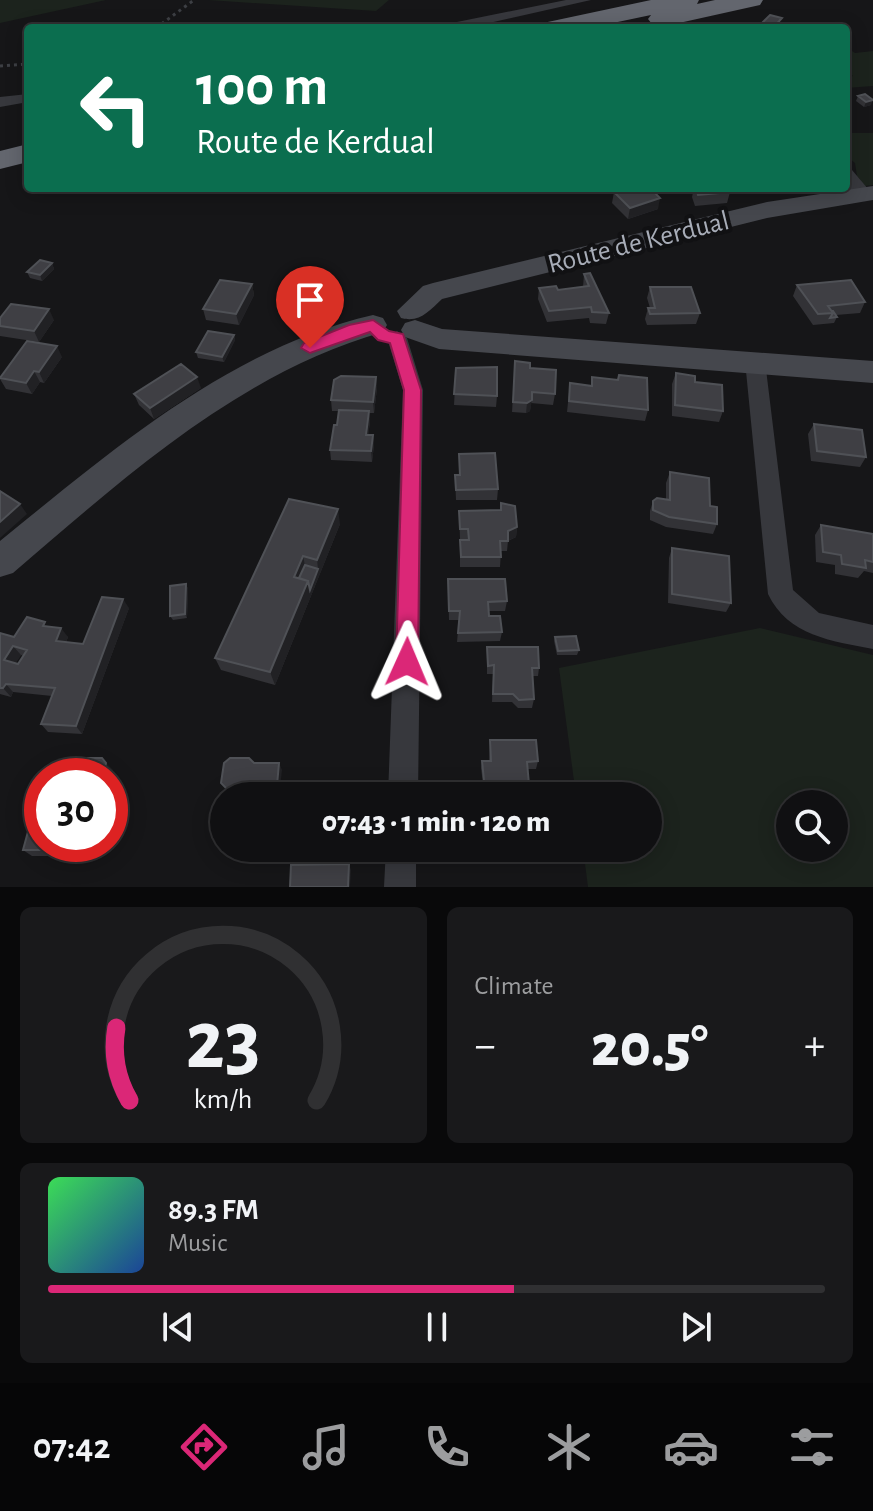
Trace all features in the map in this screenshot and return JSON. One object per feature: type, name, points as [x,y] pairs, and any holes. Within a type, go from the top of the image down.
[{"type":"highway","points":[[571,24],[687,0]]},
{"type":"highway","points":[[640,24],[751,0]]},
{"type":"highway","points":[[0,143],[24,138]]},
{"type":"highway","points":[[0,160],[24,154]]},
{"type":"street","points":[[467,24],[585,0]]},
{"type":"street","points":[[0,102],[24,99]]},
{"type":"street","points":[[850,177],[868,193]]},
{"type":"street","name":"Route de Kerdual","points":[[0,562],[158,434],[265,367],[355,329],[399,326],[433,292],[767,210],[788,209],[868,193]]},
{"type":"street","points":[[399,326],[439,339],[873,372]]},
{"type":"street","points":[[399,326],[413,390],[403,782]]},
{"type":"street","points":[[755,361],[781,594],[793,614],[823,627],[873,637]]},
{"type":"street","points":[[400,887],[401,862]]},
{"type":"path","points":[[161,24],[194,0]]},
{"type":"path","points":[[0,66],[24,64]]},
{"type":"shaded area","points":[[0,0],[106,0],[0,23]]},
{"type":"shaded area","points":[[208,0],[389,0],[376,11]]},
{"type":"shaded area","points":[[850,50],[855,53],[873,51],[873,86],[850,88],[850,76],[853,76],[850,73]]},
{"type":"shaded area","points":[[850,133],[873,133],[873,185],[865,186],[857,176],[855,163],[850,159]]},
{"type":"shaded area","points":[[760,628],[873,655],[873,887],[588,887],[585,862],[662,862],[662,782],[574,782],[559,668]]},
{"type":"building","points":[[770,15],[782,18],[777,24],[761,24]]},
{"type":"building","points":[[865,94],[873,100],[866,102],[858,96]]},
{"type":"building","points":[[614,192],[654,192],[660,198],[630,208]]},
{"type":"building","points":[[697,192],[730,192],[698,195]]},
{"type":"building","points":[[40,260],[52,263],[40,275],[27,272]]},
{"type":"building","points":[[590,273],[609,313],[592,312],[591,307],[549,311],[539,288],[556,286],[558,290],[589,286],[584,274]]},
{"type":"building","points":[[220,280],[252,284],[236,314],[203,309]]},
{"type":"building","points":[[851,280],[865,302],[828,306],[833,313],[818,314],[797,285]]},
{"type":"building","points":[[650,287],[691,287],[700,313],[650,314],[648,308],[655,308]]},
{"type":"building","points":[[11,304],[49,309],[34,331],[0,326],[0,318]]},
{"type":"building","points":[[208,331],[234,335],[222,357],[196,352]]},
{"type":"building","points":[[27,341],[57,346],[39,372],[34,371],[26,383],[0,378]]},
{"type":"building","points":[[515,361],[530,363],[530,368],[556,370],[555,394],[532,392],[532,400],[527,403],[513,402]]},
{"type":"building","points":[[181,364],[197,377],[150,408],[134,394]]},
{"type":"building","points":[[497,367],[497,396],[454,394],[456,368]]},
{"type":"building","points":[[676,373],[695,376],[695,382],[722,385],[723,411],[675,405]]},
{"type":"building","points":[[619,375],[647,378],[648,410],[569,401],[570,383],[592,386],[592,377],[618,380]]},
{"type":"building","points":[[341,376],[376,377],[373,402],[331,400],[334,380]]},
{"type":"building","points":[[339,410],[369,411],[366,435],[373,435],[371,451],[330,450]]},
{"type":"building","points":[[814,424],[862,430],[866,457],[817,451]]},
{"type":"building","points":[[495,453],[498,489],[456,490],[455,475],[460,475],[459,454]]},
{"type":"building","points":[[670,472],[709,478],[710,506],[717,507],[717,524],[669,517],[653,510],[653,501],[657,498],[670,500]]},
{"type":"building","points":[[0,491],[20,504],[0,522]]},
{"type":"building","points":[[289,499],[338,509],[317,560],[303,556],[294,577],[308,581],[270,672],[215,658]]},
{"type":"building","points":[[501,503],[515,506],[517,527],[508,531],[508,541],[500,541],[501,557],[461,557],[460,540],[469,540],[468,529],[460,529],[459,511],[501,510]]},
{"type":"building","points":[[821,525],[873,534],[873,562],[865,560],[866,568],[842,564],[841,555],[823,552]]},
{"type":"building","points":[[672,548],[729,556],[731,603],[672,594]]},
{"type":"building","points":[[305,565],[318,569],[310,590],[308,581],[299,578]]},
{"type":"building","points":[[448,579],[505,579],[507,601],[488,602],[489,616],[500,616],[502,632],[458,633],[460,611],[449,611]]},
{"type":"building","points":[[186,584],[185,614],[170,616],[170,586]]},
{"type":"building","points":[[102,597],[123,599],[76,726],[41,724],[55,688],[6,684],[0,688],[0,633],[14,637],[27,617],[45,622],[43,626],[61,628],[56,641],[83,644]],"holes":[[[13,646],[27,650],[18,664],[4,660]]]},
{"type":"building","points":[[576,636],[579,650],[558,651],[555,637]]},
{"type":"building","points":[[487,647],[538,647],[539,668],[532,668],[534,699],[519,700],[513,694],[493,694],[494,665],[488,666]]},
{"type":"building","points":[[490,740],[536,740],[538,761],[527,762],[529,782],[484,782],[482,761],[491,761]]},
{"type":"building","points":[[230,758],[249,758],[254,763],[279,763],[277,782],[221,782],[224,763]]},
{"type":"building","points":[[349,864],[348,887],[290,887],[291,865]]},
{"type":"route","points":[[310,348],[355,329],[373,325],[384,336],[397,338],[413,390],[407,662]]}]
